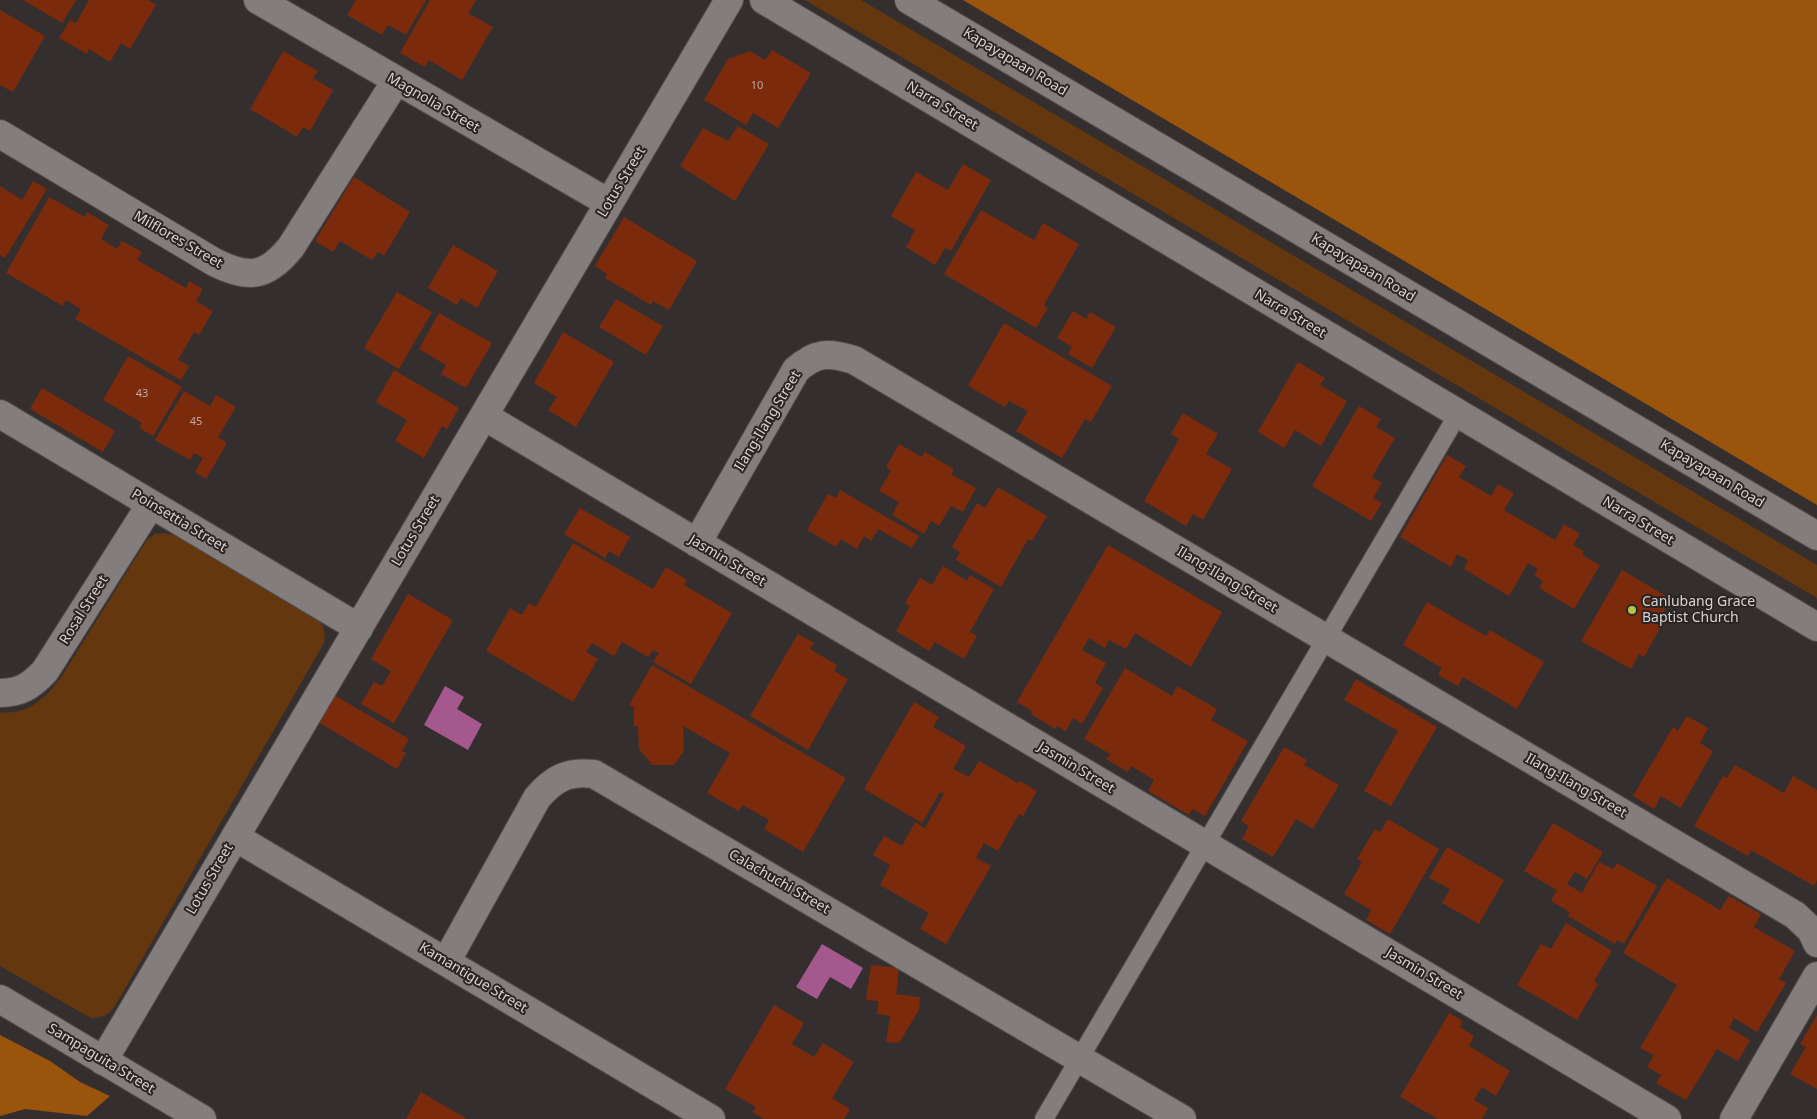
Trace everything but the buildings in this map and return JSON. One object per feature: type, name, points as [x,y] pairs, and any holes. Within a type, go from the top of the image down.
[{"type":"street","name":"Magnolia Street","points":[[258,0],[396,82],[609,203]]},
{"type":"street","name":"Lotus Street","points":[[103,1061],[729,0]]},
{"type":"street","name":"Narra Street","points":[[764,0],[1817,627]]},
{"type":"street","name":"Kapayapaan Road","points":[[909,0],[1817,536]]},
{"type":"street","name":"Milflores Street","points":[[0,134],[214,262],[241,273],[252,274],[273,266],[291,247],[396,82]]},
{"type":"street","name":"Ilang-Ilang Street","points":[[697,543],[796,370],[808,360],[823,355],[837,355],[854,360],[1796,915],[1811,930],[1817,943]]},
{"type":"street","name":"Poinsettia Street","points":[[0,414],[359,628]]},
{"type":"street","name":"Jasmin Street","points":[[484,416],[1667,1119]]},
{"type":"street","name":"Rosal Street","points":[[0,693],[15,693],[33,684],[45,671],[151,504]]},
{"type":"street","name":"Calachuchi Street","points":[[446,962],[537,798],[548,786],[562,777],[578,772],[594,774],[1182,1119]]},
{"type":"street","name":"Kamantigue Street","points":[[235,837],[711,1119]]},
{"type":"street","points":[[1734,1119],[1817,976]]},
{"type":"street","name":"Sampaguita Street","points":[[0,1000],[202,1119]]},
{"type":"lane","points":[[1044,1119],[1458,414]]},
{"type":"shaded area","points":[[805,0],[861,0],[1817,565],[1817,598]]},
{"type":"shaded area","points":[[963,0],[1817,0],[1817,505]]},
{"type":"shaded area","points":[[155,534],[174,535],[317,617],[324,629],[324,643],[115,1006],[104,1015],[91,1018],[0,966],[0,712],[19,711],[28,708],[50,691],[62,676],[147,540]]},
{"type":"shaded area","points":[[445,686],[464,697],[457,709],[482,724],[468,750],[424,725]]},
{"type":"shaded area","points":[[822,944],[863,968],[851,989],[830,977],[817,999],[796,987]]},
{"type":"shaded area","points":[[0,1035],[50,1061],[80,1082],[110,1096],[87,1116],[25,1109],[0,1116]]},
{"type":"place","name":"Canlubang Grace Baptist Church","points":[[1632,610]]}]
